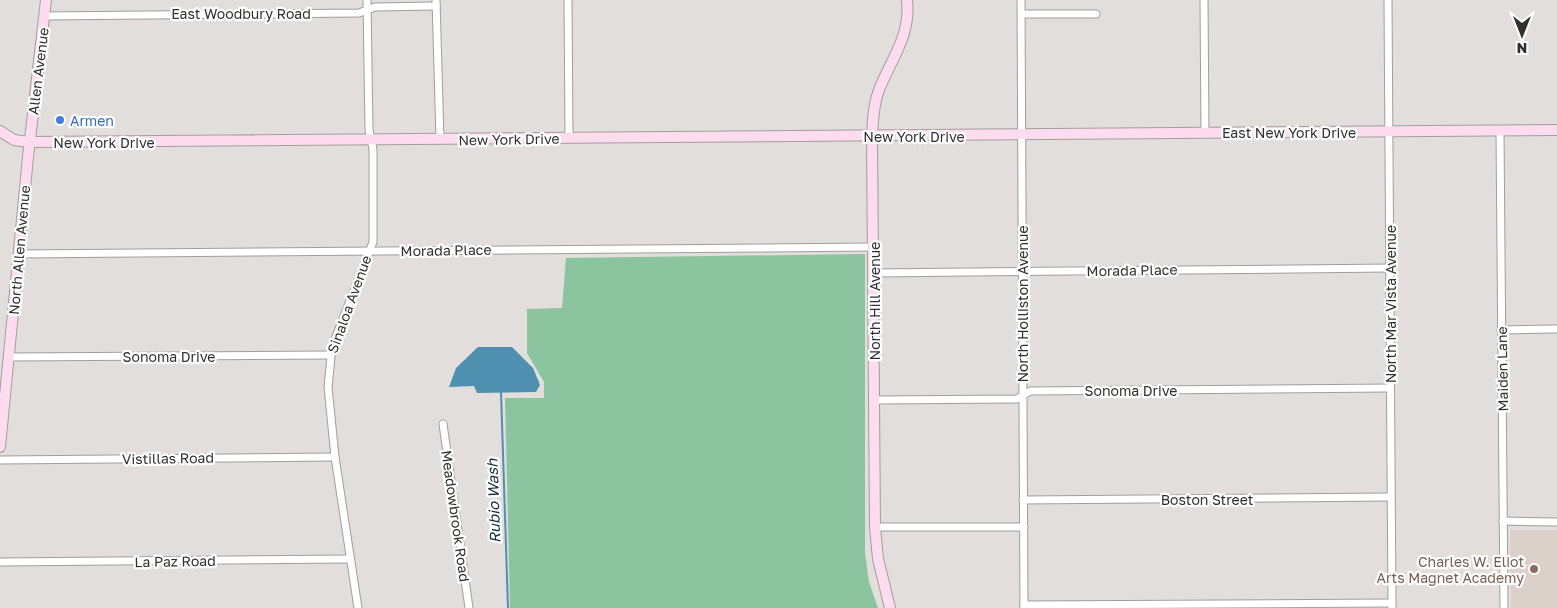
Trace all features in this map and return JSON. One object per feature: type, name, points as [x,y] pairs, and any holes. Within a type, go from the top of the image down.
[{"type":"street","name":"Allen Avenue","points":[[29,142],[46,0]]},
{"type":"street","name":"Sinaloa Avenue","points":[[358,608],[330,408],[330,355],[373,242],[373,149],[370,140],[367,0]]},
{"type":"street","points":[[569,138],[568,0],[575,0]]},
{"type":"street","name":"North Hill Avenue","points":[[890,608],[878,559],[875,527],[872,136],[875,102],[878,91],[903,40],[907,25],[907,0]]},
{"type":"street","name":"North Holliston Avenue","points":[[1021,0],[1024,606]]},
{"type":"street","points":[[1204,0],[1204,133]]},
{"type":"street","name":"North Mar Vista Avenue","points":[[1388,0],[1392,605]]},
{"type":"street","name":"East Woodbury Road","points":[[44,16],[359,13],[375,7],[436,3]]},
{"type":"street","points":[[436,3],[440,139]]},
{"type":"street","points":[[1022,14],[1096,14]]},
{"type":"street","name":"Maiden Lane","points":[[1500,130],[1504,608]]},
{"type":"street","name":"East New York Drive","points":[[1022,135],[1557,130]]},
{"type":"street","name":"New York Drive","points":[[1,133],[14,140],[29,142],[1022,135]]},
{"type":"street","name":"North Allen Avenue","points":[[0,447],[29,142]]},
{"type":"street","name":"Morada Place","points":[[19,254],[873,247]]},
{"type":"street","name":"Morada Place","points":[[874,274],[1390,268]]},
{"type":"street","points":[[1501,330],[1557,329]]},
{"type":"street","name":"Sonoma Drive","points":[[9,357],[330,355]]},
{"type":"street","name":"Sonoma Drive","points":[[874,400],[1017,399],[1030,391],[1390,388]]},
{"type":"street","name":"Meadowbrook Road","points":[[443,424],[469,608]]},
{"type":"street","name":"Vistillas Road","points":[[0,460],[336,457]]},
{"type":"street","name":"Boston Street","points":[[1023,500],[1390,497]]},
{"type":"street","points":[[1503,521],[1557,522]]},
{"type":"street","points":[[875,527],[1024,528]]},
{"type":"street","name":"La Paz Road","points":[[0,562],[350,559]]},
{"type":"street","points":[[1024,606],[1392,605]]},
{"type":"shaded area","name":"Charles W. Eliot Arts Magnet Academy","points":[[1510,530],[1557,530],[1557,608],[1511,608]]},
{"type":"green space","points":[[865,254],[865,553],[869,582],[878,608],[510,608],[505,398],[544,398],[544,382],[527,353],[527,309],[562,308],[566,258]]},
{"type":"water","points":[[478,347],[512,347],[533,368],[540,385],[536,392],[477,393],[474,386],[449,387],[456,368]]},
{"type":"waterway","name":"Rubio Wash","points":[[501,392],[508,608]]},
{"type":"place","name":"Armen","points":[[60,120]]},
{"type":"place","name":"Charles W. Eliot Arts Magnet Academy","points":[[1534,569]]}]
